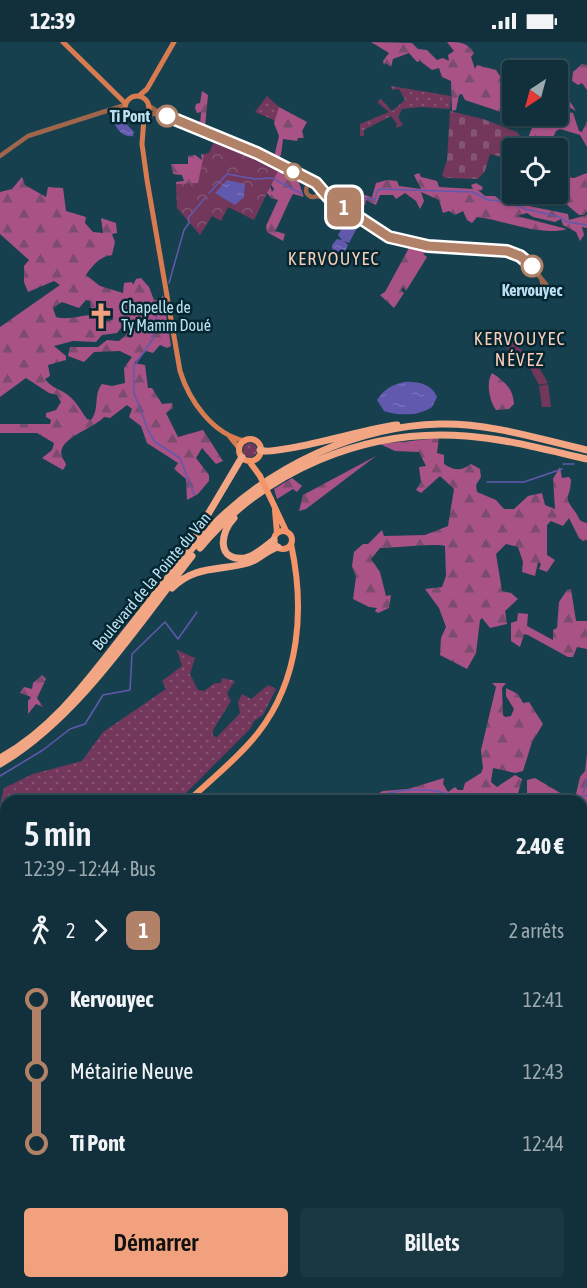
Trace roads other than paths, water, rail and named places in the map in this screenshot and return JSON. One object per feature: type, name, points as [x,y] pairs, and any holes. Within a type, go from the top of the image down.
[{"type":"highway","name":"Boulevard de la Pointe du Van","points":[[0,758],[30,738],[53,718],[93,673],[202,537],[234,505],[297,463],[353,440],[397,429],[439,424],[504,431],[587,450]]},
{"type":"highway","points":[[259,454],[377,427],[439,424]]},
{"type":"highway","name":"Boulevard de la Pointe du Van","points":[[0,764],[33,744],[62,718],[220,525],[250,499],[303,466],[373,442],[424,435],[467,436],[495,440],[587,459]]},
{"type":"highway","points":[[93,673],[192,543],[246,459]]},
{"type":"highway","points":[[278,542],[255,554],[238,558],[228,553],[222,540],[224,529],[231,521],[280,479]]},
{"type":"highway","points":[[156,602],[193,573],[208,568],[249,563],[278,542]]},
{"type":"main road","points":[[63,42],[113,89],[134,120],[142,149],[163,280],[184,382],[203,413],[227,434],[261,476],[286,531],[292,536],[298,611],[292,662],[282,693],[254,738],[194,795]]},
{"type":"main road","points":[[113,89],[131,96],[140,95],[152,80],[174,42]]},
{"type":"main road","points":[[142,149],[152,80]]},
{"type":"main road","points":[[140,95],[148,104]]},
{"type":"main road","points":[[125,106],[131,96]]},
{"type":"main road","points":[[134,120],[145,117]]},
{"type":"main road","points":[[227,434],[244,441],[255,441],[261,476]]},
{"type":"main road","points":[[239,448],[244,441]]},
{"type":"main road","points":[[246,459],[259,454]]},
{"type":"main road","points":[[273,502],[278,542],[295,568]]},
{"type":"main road","points":[[278,542],[286,531]]},
{"type":"main road","points":[[278,542],[291,544]]},
{"type":"street","points":[[148,104],[160,113],[264,156],[320,187],[328,197],[380,232],[399,240],[428,246]]},
{"type":"street","points":[[0,156],[28,136],[125,106]]},
{"type":"street","points":[[145,117],[160,113]]},
{"type":"street","points":[[301,177],[309,195],[328,199],[386,239],[406,244],[510,252],[526,261],[541,278],[546,288]]},
{"type":"street","points":[[307,188],[312,183]]},
{"type":"street","points":[[317,196],[320,187]]},
{"type":"water","points":[[117,114],[134,132],[133,136],[122,134],[117,128],[112,118]]},
{"type":"water","points":[[227,180],[245,184],[244,197],[235,205],[215,193]]},
{"type":"water","points":[[352,220],[358,226],[349,243],[344,241],[348,245],[343,255],[332,249],[332,245],[337,239],[342,240],[338,235],[343,226]]},
{"type":"water","points":[[404,382],[419,383],[432,389],[437,397],[432,407],[409,414],[384,411],[377,400],[389,388]]},
{"type":"waterway","points":[[209,193],[227,174],[255,179],[272,178],[302,194]]},
{"type":"waterway","points":[[331,196],[360,203],[364,198],[375,200],[377,191],[381,189],[473,192],[488,200],[507,201],[525,209],[560,217],[567,222],[587,225]]},
{"type":"waterway","points":[[169,283],[184,230],[189,223],[188,218],[205,198]]},
{"type":"waterway","points":[[161,304],[157,311],[153,339],[134,366],[134,393],[149,432],[155,442],[180,458],[194,494]]},
{"type":"waterway","points":[[563,464],[574,464]]},
{"type":"waterway","points":[[487,482],[524,482],[562,469]]},
{"type":"waterway","points":[[0,776],[43,750],[70,729],[85,724],[103,695],[130,690],[132,654],[165,622],[178,639],[197,612]]},
{"type":"waterway","points":[[583,793],[587,779]]},
{"type":"waterway","points":[[382,795],[414,790],[428,790],[448,795]]},
{"type":"place","name":"Ti Pont","points":[[167,116]]},
{"type":"place","name":"Kervouyec","points":[[532,266]]},
{"type":"place","name":"Chapelle de Ty Mamm Doué","points":[[101,316]]},
{"type":"district","name":"KERVOUYEC","points":[[334,258]]},
{"type":"district","name":"KERVOUYEC NÉVEZ","points":[[520,348]]}]
